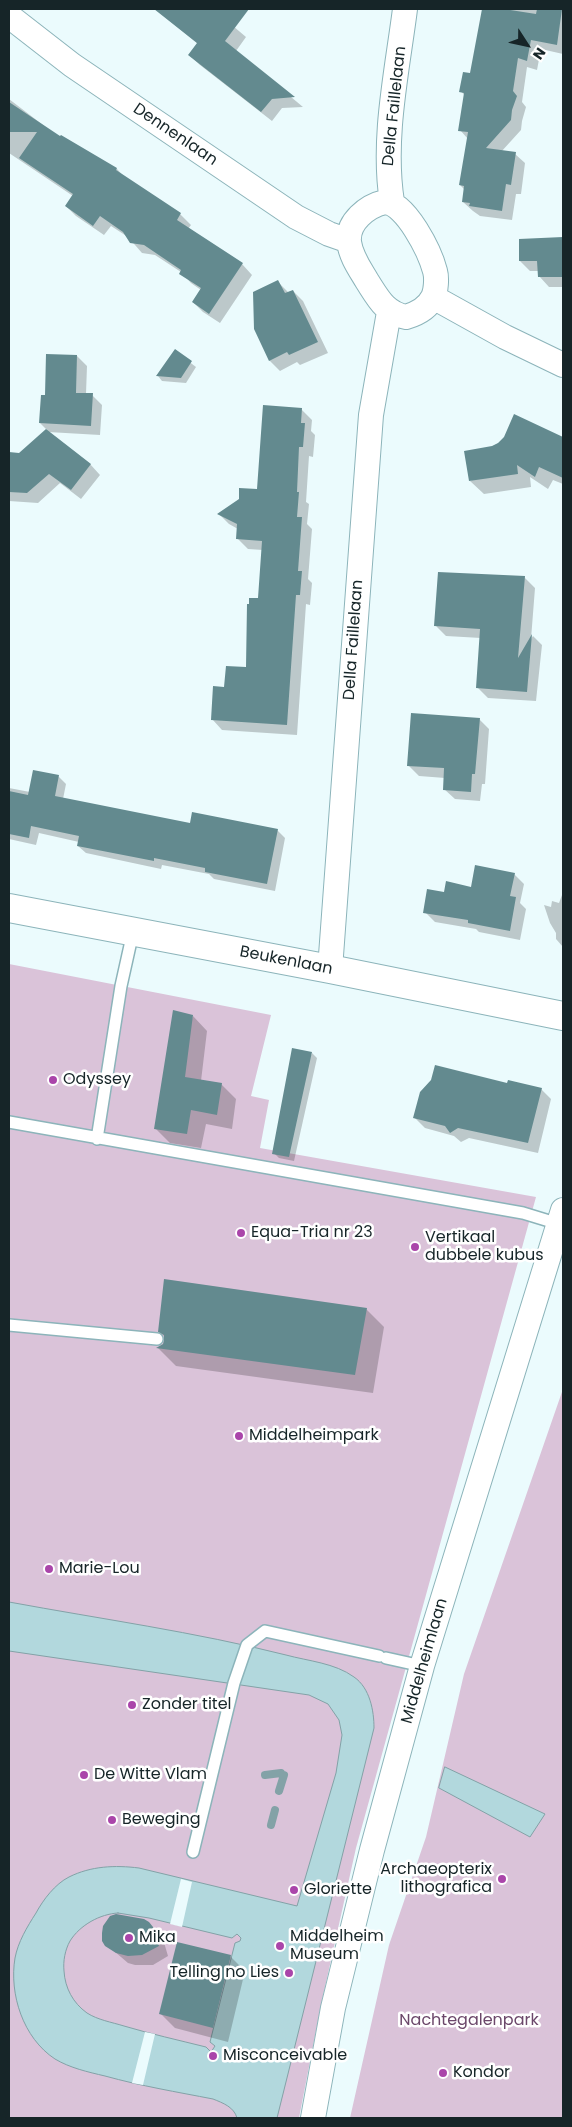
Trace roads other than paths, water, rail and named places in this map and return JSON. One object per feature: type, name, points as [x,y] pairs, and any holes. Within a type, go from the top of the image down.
[{"type":"street","name":"Della Faillelaan","points":[[392,202],[388,178],[390,129],[405,9]]},
{"type":"street","name":"Dennenlaan","points":[[9,16],[72,65],[296,217],[329,234],[349,241]]},
{"type":"street","points":[[392,202],[400,209],[416,231],[433,265],[436,282],[433,297],[424,308],[406,317],[389,312],[353,257],[349,241],[351,230],[364,211],[377,204],[392,202]]},
{"type":"street","points":[[433,297],[505,337],[563,365]]},
{"type":"street","name":"Della Faillelaan","points":[[330,969],[371,415],[389,312]]},
{"type":"street","name":"Beukenlaan","points":[[9,908],[330,969],[563,1016]]},
{"type":"street","name":"Middelheimlaan","points":[[313,2118],[333,2008],[372,1850],[422,1666],[561,1217]]},
{"type":"lane","points":[[97,1139],[121,986],[133,932]]},
{"type":"lane","points":[[9,1122],[523,1213],[561,1217]]},
{"type":"lane","points":[[9,1325],[157,1339]]},
{"type":"lane","points":[[193,1852],[234,1684],[246,1645],[265,1630],[422,1666]]},
{"type":"water","points":[[9,1602],[183,1633],[321,1663],[347,1672],[364,1687],[372,1707],[374,1728],[277,2118],[237,2118],[231,2108],[213,2099],[92,2073],[55,2059],[34,2039],[21,2014],[14,1986],[15,1958],[26,1929],[50,1893],[69,1877],[94,1869],[112,1867],[139,1868],[297,1906],[336,1773],[342,1735],[339,1720],[328,1704],[309,1695],[9,1651]],"holes":[[[118,1913],[149,1918],[232,1938],[237,1934],[241,1938],[240,1941],[235,1943],[210,2042],[215,2046],[211,2052],[206,2047],[105,2021],[87,2013],[74,2000],[68,1989],[64,1971],[65,1956],[70,1941],[79,1930],[91,1921],[111,1914]]]},
{"type":"water","points":[[445,1767],[545,1814],[530,1837],[439,1788]]},
{"type":"waterway","points":[[265,1775],[281,1773]]},
{"type":"waterway","points":[[279,1791],[284,1775]]},
{"type":"waterway","points":[[271,1825],[275,1810]]},
{"type":"place","name":"Odyssey","points":[[53,1080]]},
{"type":"place","name":"Equa-Tria nr 23","points":[[241,1233]]},
{"type":"place","name":"Vertikaal dubbele kubus","points":[[415,1247]]},
{"type":"place","name":"Middelheimpark","points":[[239,1436]]},
{"type":"place","name":"Marie-Lou","points":[[49,1569]]},
{"type":"place","name":"Zonder titel","points":[[132,1705]]},
{"type":"place","name":"De Witte Vlam","points":[[84,1775]]},
{"type":"place","name":"Beweging","points":[[112,1820]]},
{"type":"place","name":"Archaeopterix lithografica","points":[[502,1879]]},
{"type":"place","name":"Gloriette","points":[[294,1890]]},
{"type":"place","name":"Mika","points":[[129,1938]]},
{"type":"place","name":"Middelheim Museum","points":[[280,1946]]},
{"type":"place","name":"Telling no Lies","points":[[289,1973]]},
{"type":"place","name":"Misconceivable","points":[[213,2056]]},
{"type":"place","name":"Kondor","points":[[443,2073]]},
{"type":"park label","name":"Nachtegalenpark","points":[[469,2021]]}]
